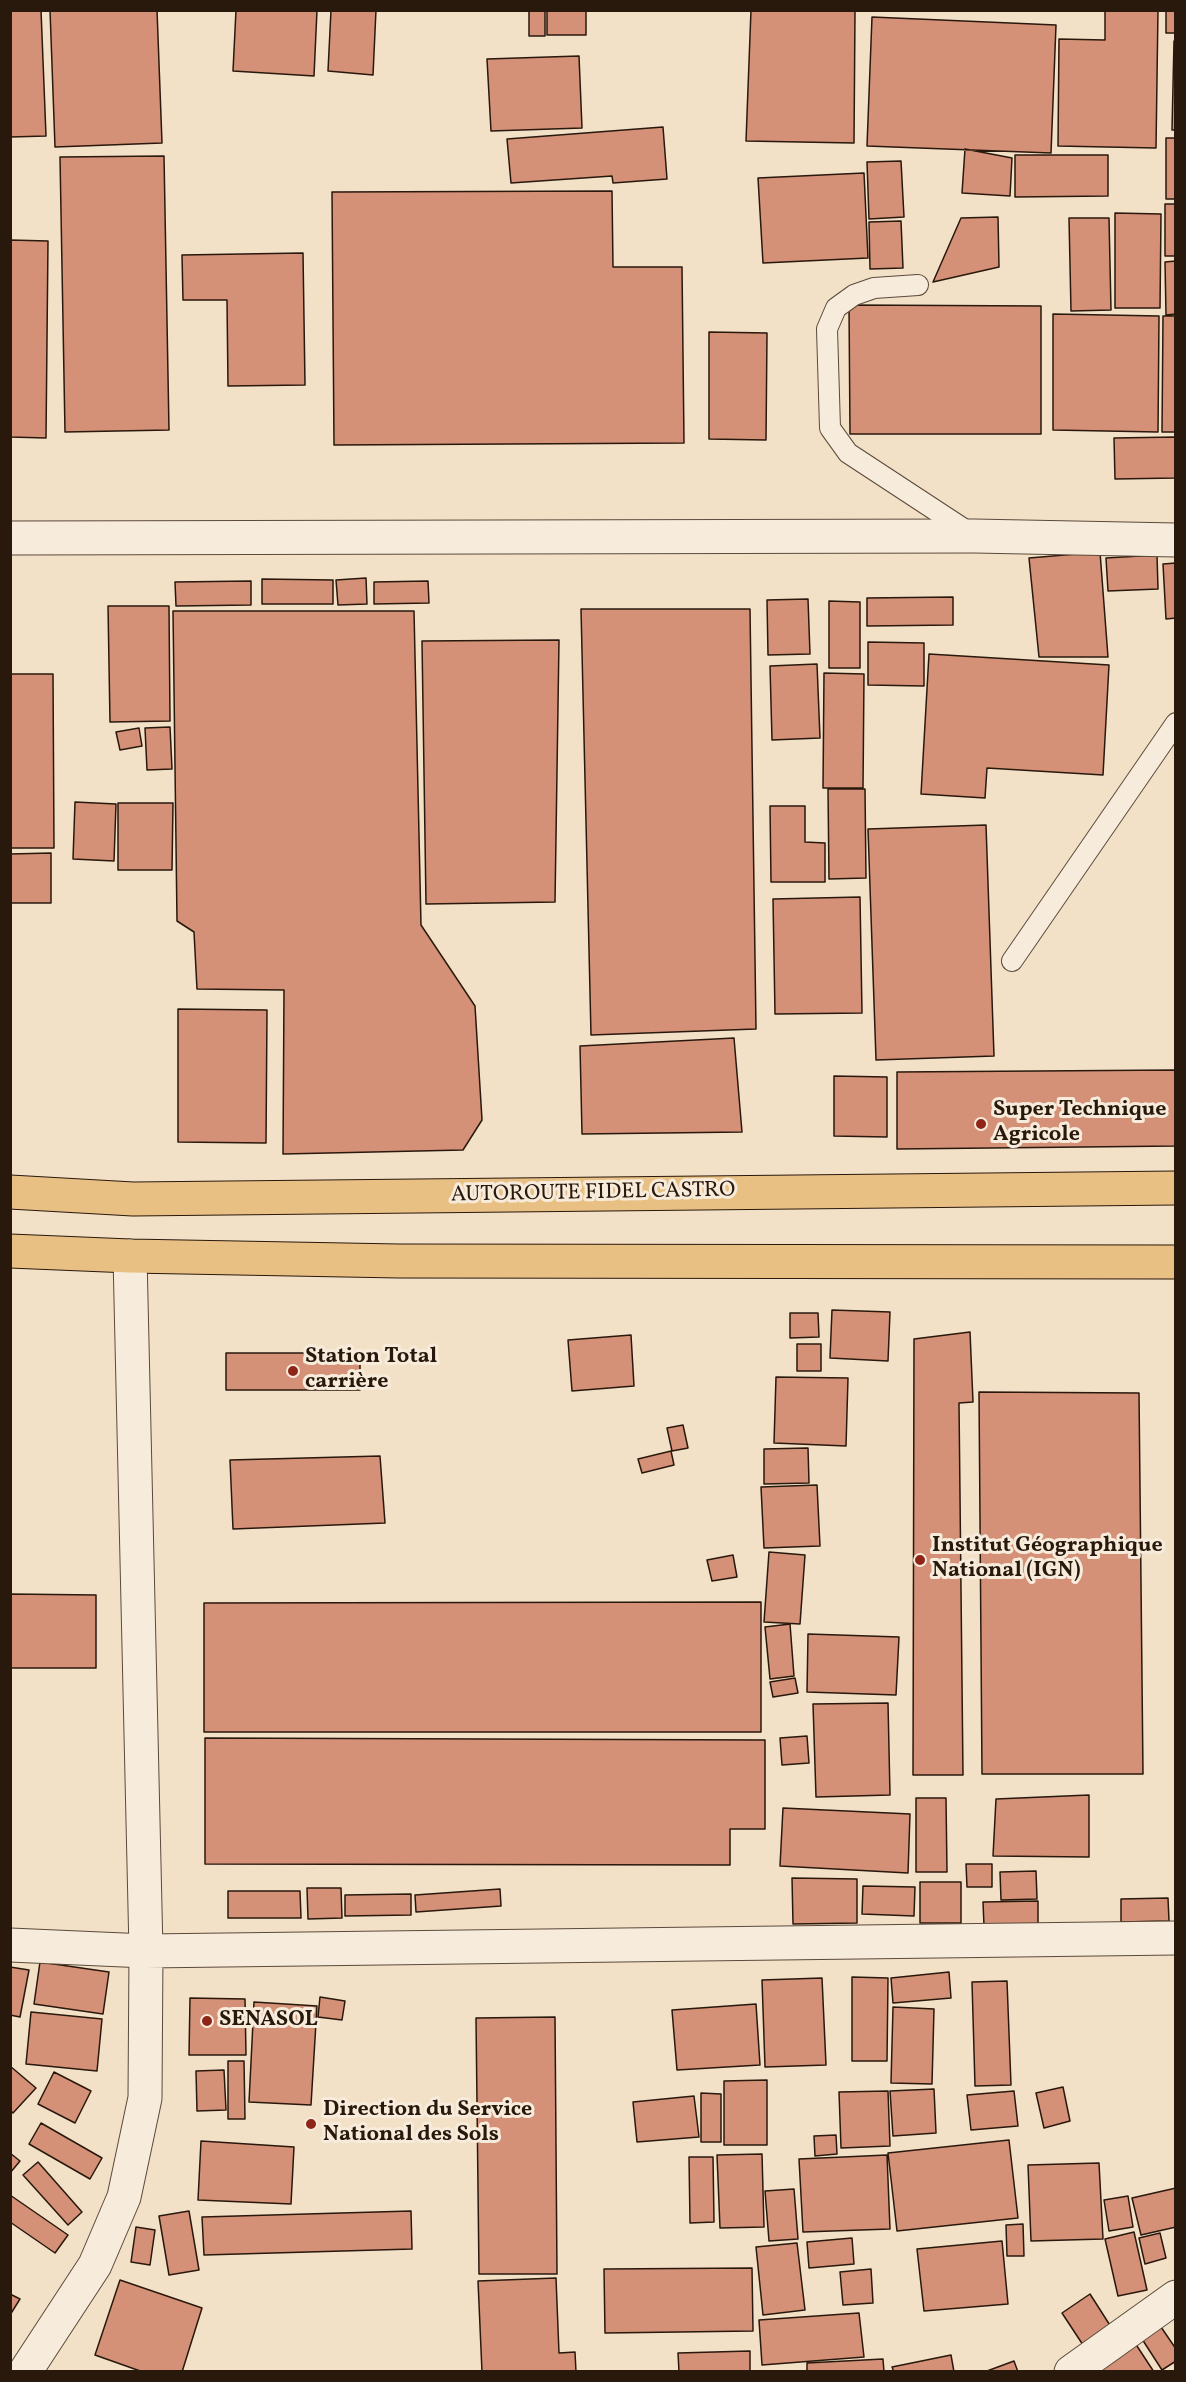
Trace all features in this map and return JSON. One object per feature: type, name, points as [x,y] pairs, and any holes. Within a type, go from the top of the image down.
[{"type":"highway","name":"AUTOROUTE FIDEL CASTRO","points":[[10,1192],[132,1199],[1176,1188]]},
{"type":"highway","points":[[10,1251],[130,1256],[423,1261],[1176,1262]]},
{"type":"street","points":[[10,538],[975,536],[1176,540]]},
{"type":"street","points":[[25,2372],[95,2265],[124,2197],[145,2098],[146,1951],[130,1256]]},
{"type":"street","points":[[10,1944],[146,1951],[1176,1938]]},
{"type":"street","points":[[1071,2372],[1176,2297]]},
{"type":"lane","points":[[918,285],[874,288],[854,295],[836,308],[827,329],[830,428],[848,453],[975,536]]},
{"type":"lane","points":[[1012,961],[1176,723]]},
{"type":"building","points":[[10,10],[41,10],[46,136],[10,137]]},
{"type":"building","points":[[50,10],[157,10],[162,143],[55,147]]},
{"type":"building","points":[[236,10],[317,10],[314,76],[233,71]]},
{"type":"building","points":[[331,10],[376,10],[373,75],[328,71]]},
{"type":"building","points":[[529,10],[545,10],[545,36],[529,36]]},
{"type":"building","points":[[547,10],[586,10],[586,35],[547,35]]},
{"type":"building","points":[[751,10],[855,11],[854,143],[746,141]]},
{"type":"building","points":[[1105,10],[1158,10],[1156,148],[1058,146],[1059,39],[1105,40]]},
{"type":"building","points":[[1166,10],[1176,10],[1176,33],[1166,33]]},
{"type":"building","points":[[872,17],[1056,25],[1051,153],[867,146]]},
{"type":"building","points":[[1174,41],[1176,41],[1176,130],[1172,130]]},
{"type":"building","points":[[579,56],[582,128],[491,131],[487,59]]},
{"type":"building","points":[[663,127],[667,179],[613,183],[612,176],[511,183],[507,139]]},
{"type":"building","points":[[1166,138],[1176,138],[1176,199],[1166,199]]},
{"type":"building","points":[[965,149],[1012,158],[1010,196],[962,193]]},
{"type":"building","points":[[1015,155],[1108,155],[1108,196],[1015,197]]},
{"type":"building","points":[[164,156],[169,430],[65,432],[60,157]]},
{"type":"building","points":[[901,161],[904,217],[869,219],[867,162]]},
{"type":"building","points":[[864,173],[868,258],[763,263],[758,178]]},
{"type":"building","points":[[612,191],[613,267],[682,267],[684,443],[334,445],[332,192]]},
{"type":"building","points":[[1165,204],[1176,204],[1176,256],[1165,256]]},
{"type":"building","points":[[1115,213],[1161,214],[1160,308],[1115,308]]},
{"type":"building","points":[[998,217],[999,267],[933,282],[961,218]]},
{"type":"building","points":[[1069,218],[1109,218],[1111,310],[1071,311]]},
{"type":"building","points":[[901,221],[903,268],[870,269],[869,222]]},
{"type":"building","points":[[10,240],[48,241],[46,438],[10,437]]},
{"type":"building","points":[[303,253],[305,385],[228,386],[227,300],[183,300],[182,255]]},
{"type":"building","points":[[1176,261],[1176,314],[1166,315],[1165,262]]},
{"type":"building","points":[[849,305],[1041,306],[1041,434],[850,434]]},
{"type":"building","points":[[1053,314],[1159,316],[1158,432],[1053,430]]},
{"type":"building","points":[[1163,316],[1176,316],[1176,432],[1162,432]]},
{"type":"building","points":[[709,332],[767,333],[766,440],[709,439]]},
{"type":"building","points":[[1176,437],[1176,478],[1115,479],[1114,438]]},
{"type":"building","points":[[1100,552],[1108,657],[1039,657],[1029,558]]},
{"type":"building","points":[[1157,555],[1158,589],[1108,591],[1106,558]]},
{"type":"building","points":[[1176,563],[1176,618],[1166,619],[1163,564]]},
{"type":"building","points":[[366,578],[367,604],[338,605],[336,580]]},
{"type":"building","points":[[262,579],[333,580],[333,604],[262,604]]},
{"type":"building","points":[[251,581],[251,605],[176,606],[175,582]]},
{"type":"building","points":[[428,581],[429,603],[374,604],[374,582]]},
{"type":"building","points":[[953,597],[953,625],[867,626],[867,598]]},
{"type":"building","points":[[808,599],[810,654],[768,655],[767,600]]},
{"type":"building","points":[[829,601],[860,602],[860,668],[829,668]]},
{"type":"building","points":[[108,606],[169,606],[170,721],[110,722]]},
{"type":"building","points":[[581,609],[750,609],[756,1029],[591,1035]]},
{"type":"building","points":[[173,611],[414,611],[421,925],[475,1006],[482,1120],[463,1150],[283,1154],[284,990],[197,989],[194,932],[177,921]]},
{"type":"building","points":[[559,640],[555,902],[426,904],[422,641]]},
{"type":"building","points":[[868,642],[924,643],[924,686],[868,685]]},
{"type":"building","points":[[929,654],[1109,665],[1103,775],[987,768],[985,798],[921,794]]},
{"type":"building","points":[[817,664],[820,738],[772,740],[770,666]]},
{"type":"building","points":[[824,673],[864,674],[863,788],[823,788]]},
{"type":"building","points":[[10,674],[53,674],[54,848],[10,848]]},
{"type":"building","points":[[170,727],[172,769],[147,770],[145,728]]},
{"type":"building","points":[[139,728],[142,746],[120,750],[116,732]]},
{"type":"building","points":[[828,789],[865,789],[866,878],[829,879]]},
{"type":"building","points":[[75,802],[116,804],[114,861],[73,859]]},
{"type":"building","points":[[118,803],[173,803],[172,870],[118,870]]},
{"type":"building","points":[[770,806],[805,806],[805,842],[825,843],[825,882],[771,882]]},
{"type":"building","points":[[986,825],[994,1056],[876,1060],[868,829]]},
{"type":"building","points":[[51,853],[51,903],[10,903],[10,854]]},
{"type":"building","points":[[860,897],[862,1013],[775,1014],[773,899]]},
{"type":"building","points":[[178,1009],[267,1010],[266,1143],[178,1142]]},
{"type":"building","points":[[734,1038],[742,1132],[582,1134],[580,1046]]},
{"type":"building","points":[[1176,1070],[1176,1146],[897,1149],[897,1072]]},
{"type":"building","points":[[834,1076],[887,1077],[887,1137],[834,1136]]},
{"type":"building","points":[[832,1310],[890,1312],[888,1361],[830,1358]]},
{"type":"building","points":[[790,1313],[818,1313],[819,1337],[790,1338]]},
{"type":"building","points":[[970,1332],[973,1402],[959,1403],[963,1775],[913,1775],[914,1339]]},
{"type":"building","points":[[631,1335],[634,1386],[572,1391],[568,1340]]},
{"type":"building","points":[[797,1344],[821,1344],[821,1371],[797,1371]]},
{"type":"building","name":"Station Total carrière","points":[[226,1353],[360,1353],[360,1390],[226,1390]]},
{"type":"building","points":[[776,1377],[848,1378],[846,1446],[774,1443]]},
{"type":"building","points":[[979,1392],[1139,1393],[1143,1774],[982,1774]]},
{"type":"building","points":[[683,1425],[688,1448],[672,1451],[667,1428]]},
{"type":"building","points":[[808,1448],[809,1483],[764,1484],[764,1449]]},
{"type":"building","points":[[671,1451],[674,1465],[642,1473],[638,1459]]},
{"type":"building","points":[[380,1456],[385,1523],[233,1529],[230,1460]]},
{"type":"building","points":[[817,1485],[820,1546],[764,1548],[761,1487]]},
{"type":"building","points":[[769,1552],[805,1555],[800,1624],[764,1622]]},
{"type":"building","points":[[733,1555],[737,1577],[712,1581],[707,1560]]},
{"type":"building","points":[[10,1594],[96,1595],[96,1668],[10,1668]]},
{"type":"building","points":[[761,1602],[761,1732],[204,1732],[204,1603]]},
{"type":"building","points":[[790,1624],[794,1676],[770,1679],[765,1627]]},
{"type":"building","points":[[808,1634],[899,1637],[896,1695],[807,1692]]},
{"type":"building","points":[[795,1678],[798,1693],[773,1697],[770,1682]]},
{"type":"building","points":[[888,1703],[890,1795],[816,1797],[813,1704]]},
{"type":"building","points":[[807,1736],[809,1763],[782,1765],[780,1738]]},
{"type":"building","points":[[205,1738],[765,1740],[765,1829],[730,1829],[730,1865],[205,1864]]},
{"type":"building","points":[[1089,1795],[1089,1857],[993,1856],[996,1799]]},
{"type":"building","points":[[916,1798],[946,1798],[947,1872],[916,1872]]},
{"type":"building","points":[[783,1808],[910,1814],[908,1873],[780,1866]]},
{"type":"building","points":[[966,1864],[992,1864],[992,1887],[967,1887]]},
{"type":"building","points":[[1036,1871],[1037,1899],[1001,1900],[1000,1872]]},
{"type":"building","points":[[792,1878],[857,1879],[857,1923],[793,1924]]},
{"type":"building","points":[[920,1882],[961,1882],[961,1923],[920,1923]]},
{"type":"building","points":[[863,1886],[915,1887],[914,1916],[862,1914]]},
{"type":"building","points":[[307,1888],[341,1888],[342,1918],[308,1919]]},
{"type":"building","points":[[500,1889],[501,1906],[416,1912],[415,1895]]},
{"type":"building","points":[[228,1891],[300,1891],[301,1918],[228,1918]]},
{"type":"building","points":[[411,1894],[411,1915],[345,1916],[345,1895]]},
{"type":"building","points":[[1168,1898],[1169,1921],[1121,1922],[1121,1899]]},
{"type":"building","points":[[1038,1901],[1038,1924],[984,1926],[983,1902]]},
{"type":"building","points":[[40,1962],[109,1972],[103,2014],[34,2004]]},
{"type":"building","points":[[10,1967],[29,1970],[20,2017],[10,2015]]},
{"type":"building","points":[[949,1972],[951,1998],[893,2003],[891,1978]]},
{"type":"building","points":[[852,1977],[888,1978],[887,2061],[852,2061]]},
{"type":"building","points":[[822,1978],[826,2065],[765,2067],[762,1980]]},
{"type":"building","points":[[1007,1981],[1011,2085],[975,2086],[972,1982]]},
{"type":"building","points":[[320,1997],[345,2001],[342,2020],[318,2017]]},
{"type":"building","points":[[190,1998],[245,1999],[246,2055],[189,2055]]},
{"type":"building","points":[[254,2002],[317,2006],[311,2105],[249,2102]]},
{"type":"building","points":[[756,2004],[760,2065],[677,2070],[672,2010]]},
{"type":"building","points":[[893,2007],[934,2009],[932,2084],[891,2083]]},
{"type":"building","points":[[31,2012],[102,2019],[97,2071],[26,2064]]},
{"type":"building","points":[[555,2017],[557,2274],[479,2274],[476,2018]]},
{"type":"building","points":[[228,2061],[244,2061],[245,2119],[228,2119]]},
{"type":"building","points":[[10,2066],[36,2088],[13,2113],[10,2110]]},
{"type":"building","points":[[224,2070],[226,2110],[197,2111],[196,2071]]},
{"type":"building","points":[[54,2072],[91,2091],[75,2123],[38,2104]]},
{"type":"building","points":[[767,2080],[767,2145],[724,2145],[724,2081]]},
{"type":"building","points":[[1063,2087],[1070,2121],[1044,2128],[1036,2093]]},
{"type":"building","points":[[934,2089],[936,2133],[893,2136],[890,2091]]},
{"type":"building","points":[[888,2091],[890,2146],[841,2148],[839,2092]]},
{"type":"building","points":[[1014,2091],[1018,2126],[971,2130],[967,2095]]},
{"type":"building","points":[[701,2093],[721,2094],[721,2142],[701,2142]]},
{"type":"building","points":[[694,2096],[699,2137],[637,2142],[633,2102]]},
{"type":"building","points":[[41,2123],[102,2158],[90,2179],[29,2144]]},
{"type":"building","points":[[836,2135],[837,2154],[815,2156],[814,2136]]},
{"type":"building","points":[[1009,2140],[1018,2218],[897,2231],[888,2153]]},
{"type":"building","points":[[201,2141],[294,2147],[291,2204],[198,2200]]},
{"type":"building","points":[[10,2153],[20,2161],[10,2173]]},
{"type":"building","points":[[762,2154],[764,2227],[720,2228],[717,2155]]},
{"type":"building","points":[[887,2155],[890,2229],[803,2232],[799,2159]]},
{"type":"building","points":[[689,2157],[713,2157],[714,2222],[690,2223]]},
{"type":"building","points":[[38,2162],[82,2212],[68,2225],[23,2175]]},
{"type":"building","points":[[1099,2163],[1103,2239],[1031,2241],[1028,2165]]},
{"type":"building","points":[[1176,2188],[1176,2227],[1141,2235],[1132,2198]]},
{"type":"building","points":[[794,2189],[798,2239],[769,2241],[765,2191]]},
{"type":"building","points":[[10,2195],[68,2235],[55,2253],[10,2222]]},
{"type":"building","points":[[1128,2196],[1133,2227],[1109,2231],[1104,2200]]},
{"type":"building","points":[[189,2211],[199,2270],[169,2275],[159,2216]]},
{"type":"building","points":[[411,2211],[412,2249],[204,2255],[202,2217]]},
{"type":"building","points":[[1023,2224],[1024,2256],[1007,2256],[1006,2225]]},
{"type":"building","points":[[136,2227],[155,2230],[150,2265],[131,2262]]},
{"type":"building","points":[[1134,2232],[1147,2290],[1118,2296],[1105,2239]]},
{"type":"building","points":[[1160,2233],[1166,2258],[1145,2264],[1139,2238]]},
{"type":"building","points":[[852,2238],[854,2264],[809,2268],[807,2242]]},
{"type":"building","points":[[1002,2241],[1008,2304],[924,2311],[917,2249]]},
{"type":"building","points":[[797,2243],[805,2310],[763,2315],[756,2247]]},
{"type":"building","points":[[752,2268],[753,2331],[605,2333],[604,2269]]},
{"type":"building","points":[[871,2269],[873,2303],[843,2305],[840,2272]]},
{"type":"building","points":[[556,2278],[559,2353],[575,2352],[576,2372],[482,2372],[478,2281]]},
{"type":"building","points":[[120,2280],[202,2308],[182,2372],[143,2372],[95,2355]]},
{"type":"building","points":[[10,2294],[20,2299],[10,2315]]},
{"type":"building","points":[[1090,2294],[1113,2330],[1085,2348],[1062,2313]]},
{"type":"building","points":[[859,2313],[864,2357],[762,2365],[759,2320]]},
{"type":"building","points":[[1161,2327],[1176,2349],[1176,2361],[1162,2370],[1142,2339]]},
{"type":"building","points":[[1135,2343],[1154,2372],[1103,2372],[1099,2367]]},
{"type":"building","points":[[750,2351],[750,2372],[679,2372],[678,2353]]},
{"type":"building","points":[[951,2355],[954,2372],[894,2372],[892,2367]]},
{"type":"building","points":[[883,2359],[884,2372],[807,2372],[807,2363]]},
{"type":"building","points":[[1014,2361],[1018,2372],[987,2371]]},
{"type":"place","name":"Super Technique Agricole","points":[[981,1124]]},
{"type":"place","name":"Station Total carrière","points":[[293,1371]]},
{"type":"place","name":"Institut Géographique National (IGN)","points":[[920,1560]]},
{"type":"place","name":"SENASOL","points":[[207,2021]]},
{"type":"place","name":"Direction du Service National des Sols","points":[[311,2124]]}]
